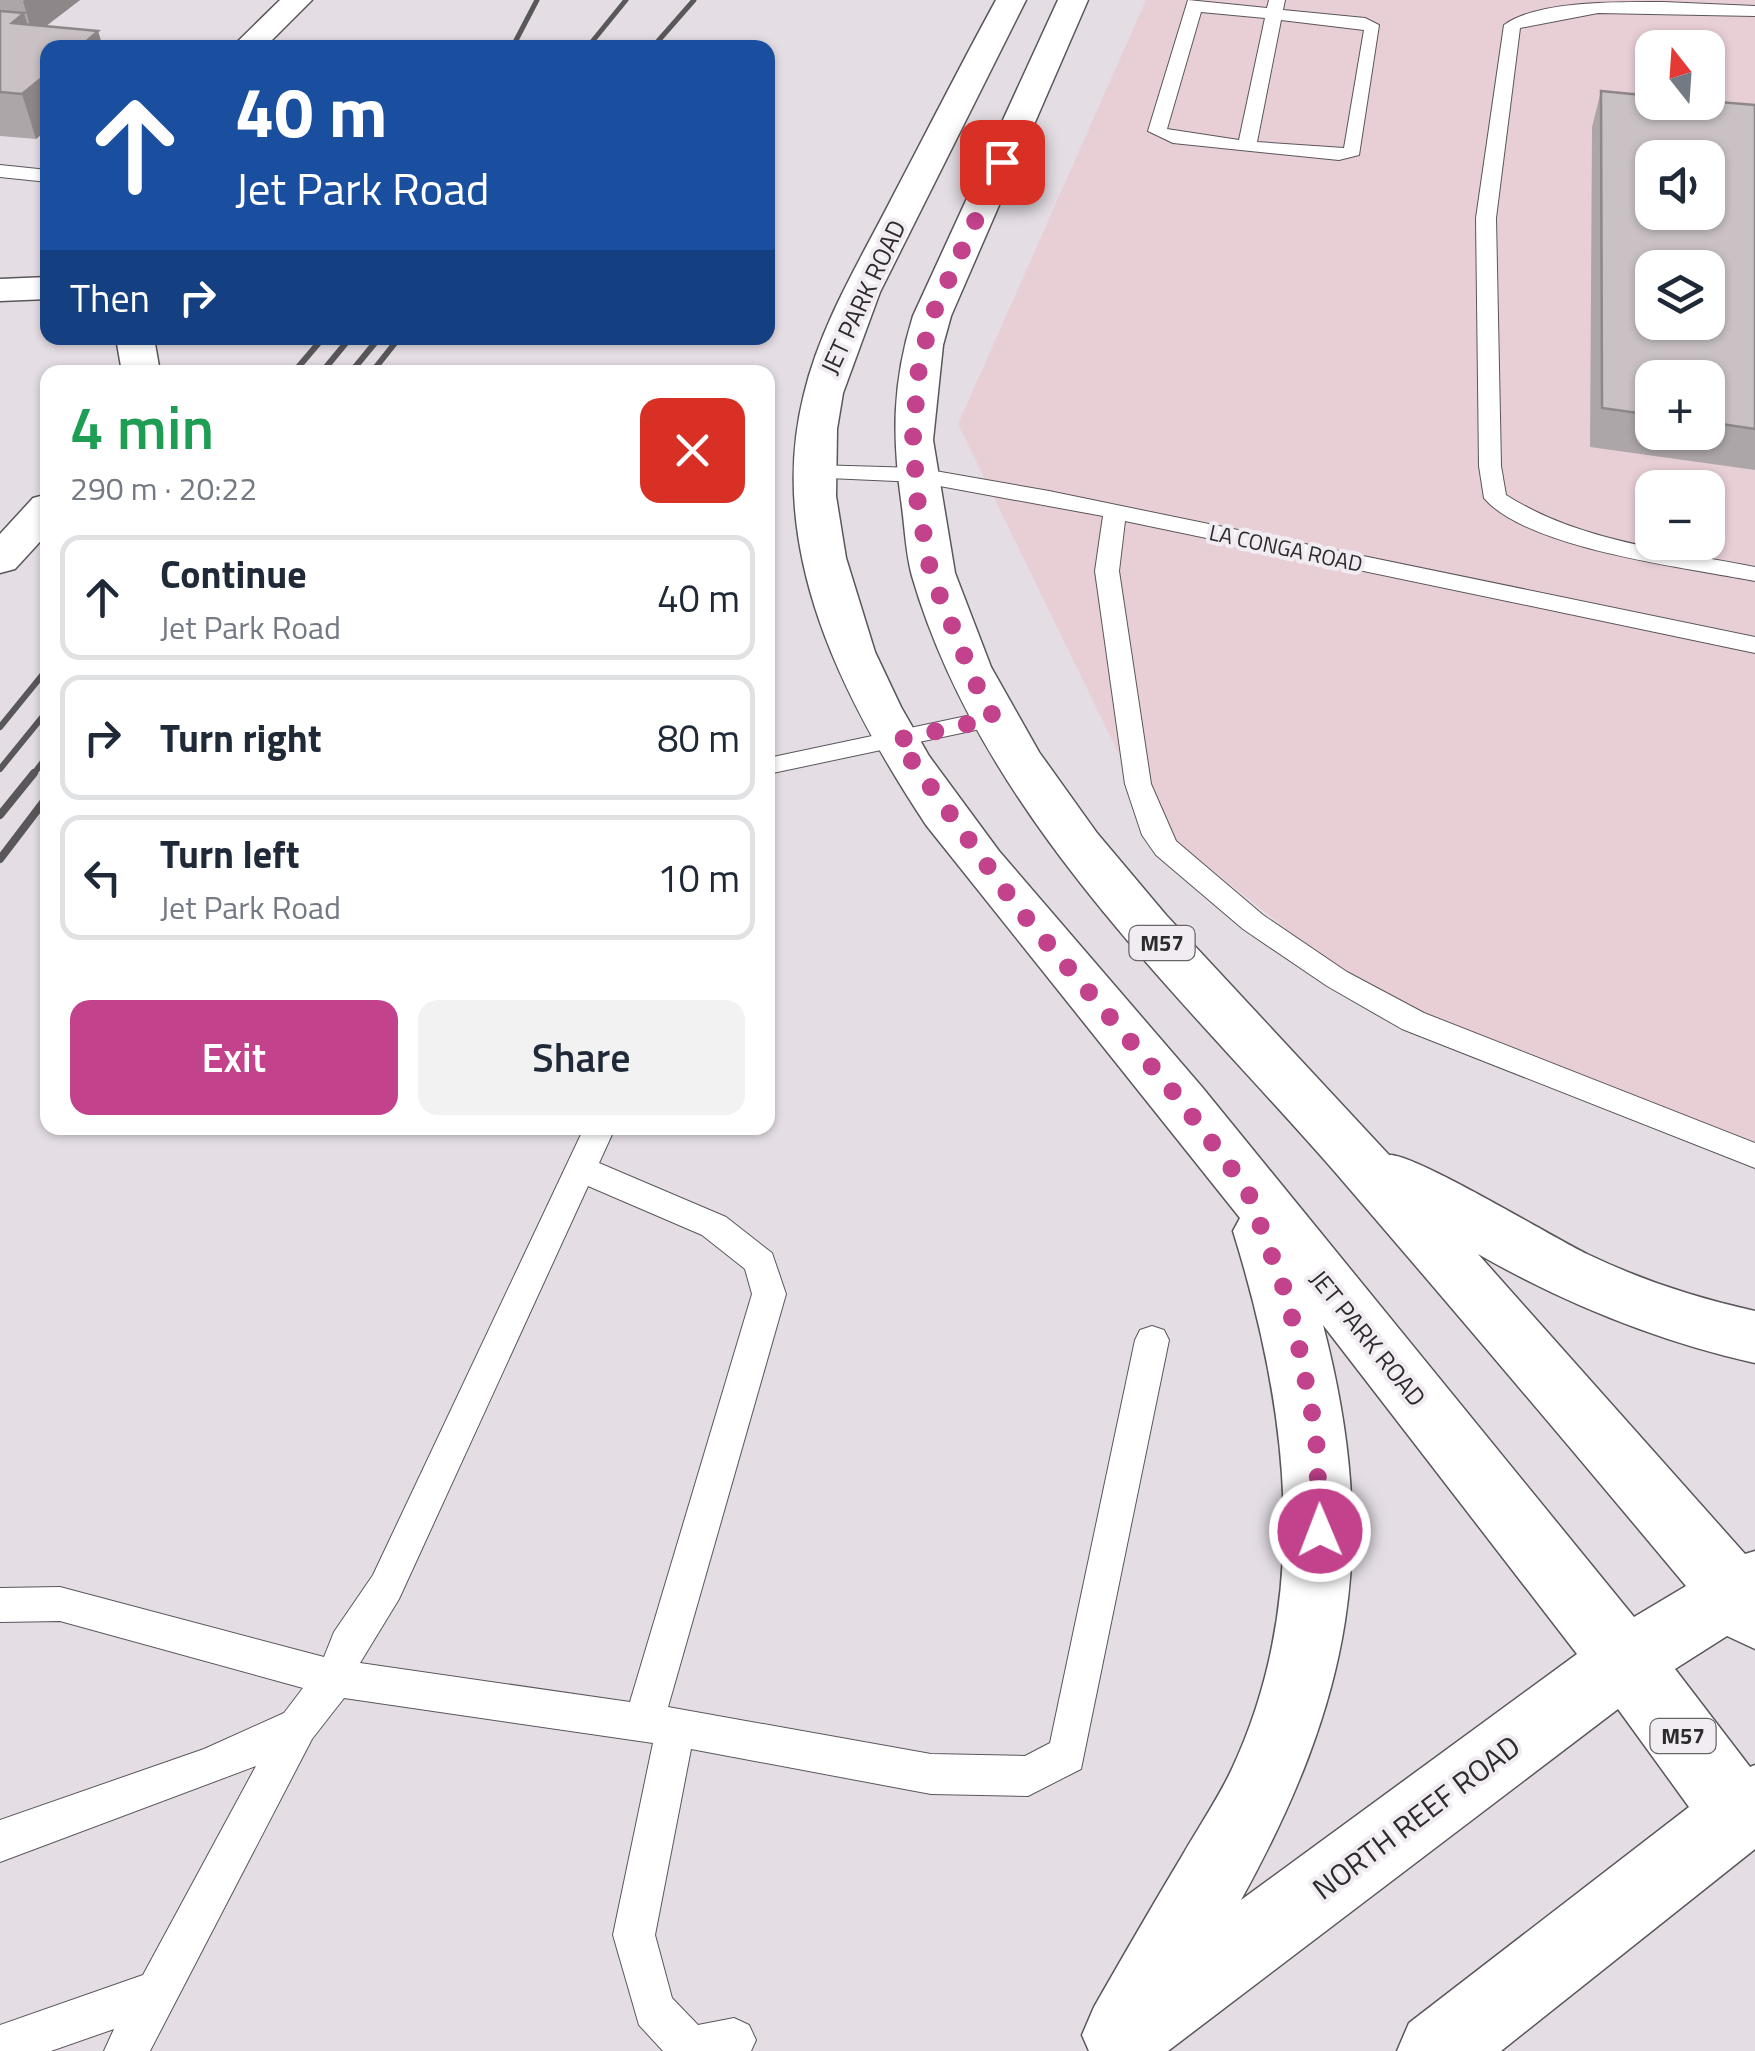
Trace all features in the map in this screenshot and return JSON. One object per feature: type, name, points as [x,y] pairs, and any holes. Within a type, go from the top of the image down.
[{"type":"main road","points":[[255,40],[298,0]]},
{"type":"main road","name":"JET PARK ROAD","points":[[1011,0],[842,335],[822,385],[814,472],[826,553],[852,656],[897,740],[1017,907],[1180,1100],[1247,1189],[1750,1816]]},
{"type":"main road","name":"M57","points":[[1073,0],[932,316],[919,367],[913,435],[917,498],[931,574],[975,682],[1027,776],[1147,926],[1748,1597]]},
{"type":"main road","points":[[0,290],[40,288]]},
{"type":"main road","points":[[0,560],[40,517]]},
{"type":"main road","points":[[1351,1152],[1575,1279],[1671,1314],[1755,1337]]},
{"type":"main road","points":[[1113,2043],[1260,1792],[1298,1694],[1318,1591],[1321,1501],[1316,1433],[1286,1294],[1247,1189]]},
{"type":"main road","name":"NORTH REEF ROAD","points":[[1113,2043],[1627,1659],[1748,1597]]},
{"type":"main road","points":[[1437,2051],[1750,1816]]},
{"type":"lane","points":[[1195,3],[1276,7],[1365,23],[1373,29],[1353,151],[1339,155],[1247,146],[1173,138],[1157,131],[1195,3]]},
{"type":"lane","points":[[1755,11],[1610,4],[1561,6],[1532,14],[1512,26],[1486,218],[1490,466],[1496,498],[1516,514],[1569,534],[1755,574]]},
{"type":"lane","points":[[1247,146],[1276,7]]},
{"type":"lane","points":[[0,170],[40,175]]},
{"type":"lane","name":"LA CONGA ROAD","points":[[814,472],[918,475],[1755,645]]},
{"type":"lane","points":[[1115,512],[1108,571],[1138,784],[1156,835],[1166,848],[1253,922],[1337,979],[1413,1021],[1755,1156]]},
{"type":"lane","points":[[775,765],[994,718]]},
{"type":"lane","points":[[126,2051],[298,1726],[335,1678],[348,1645],[386,1587],[596,1135]]},
{"type":"lane","points":[[580,1169],[714,1226],[760,1262],[769,1294],[660,1724],[634,1936],[654,2010],[690,2048],[734,2040]]},
{"type":"lane","points":[[0,1605],[60,1604],[335,1678],[660,1724],[931,1774],[1028,1776],[1068,1755],[1152,1340]]},
{"type":"lane","points":[[0,1842],[211,1766],[298,1726]]},
{"type":"lane","points":[[0,2048],[157,1992]]},
{"type":"shaded area","points":[[1146,0],[1755,0],[1755,1145],[1373,998],[1152,822],[958,424]]},
{"type":"building","points":[[0,11],[24,13],[12,23],[98,31],[88,40],[40,40],[40,79],[22,94],[0,92]]},
{"type":"building","points":[[1601,91],[1635,94],[1635,120],[1725,120],[1725,102],[1755,105],[1755,429],[1725,425],[1725,360],[1635,360],[1635,413],[1602,408]]},
{"type":"railway","points":[[516,40],[537,0]]},
{"type":"railway","points":[[594,40],[626,0]]},
{"type":"railway","points":[[659,40],[694,0]]},
{"type":"railway","points":[[300,365],[317,345]]},
{"type":"railway","points":[[328,365],[344,345]]},
{"type":"railway","points":[[357,365],[373,345]]},
{"type":"railway","points":[[378,365],[393,345]]},
{"type":"railway","points":[[0,727],[40,678]]},
{"type":"railway","points":[[0,769],[40,720]]},
{"type":"railway","points":[[32,776],[40,766]]},
{"type":"railway","points":[[0,815],[34,773]]},
{"type":"railway","points":[[0,859],[40,806]]},
{"type":"route","points":[[1002,162],[932,316],[919,367],[913,435],[917,498],[931,574],[994,718],[897,740],[1017,907],[1180,1100],[1247,1189],[1286,1294],[1297,1337],[1316,1433],[1320,1531]]}]
